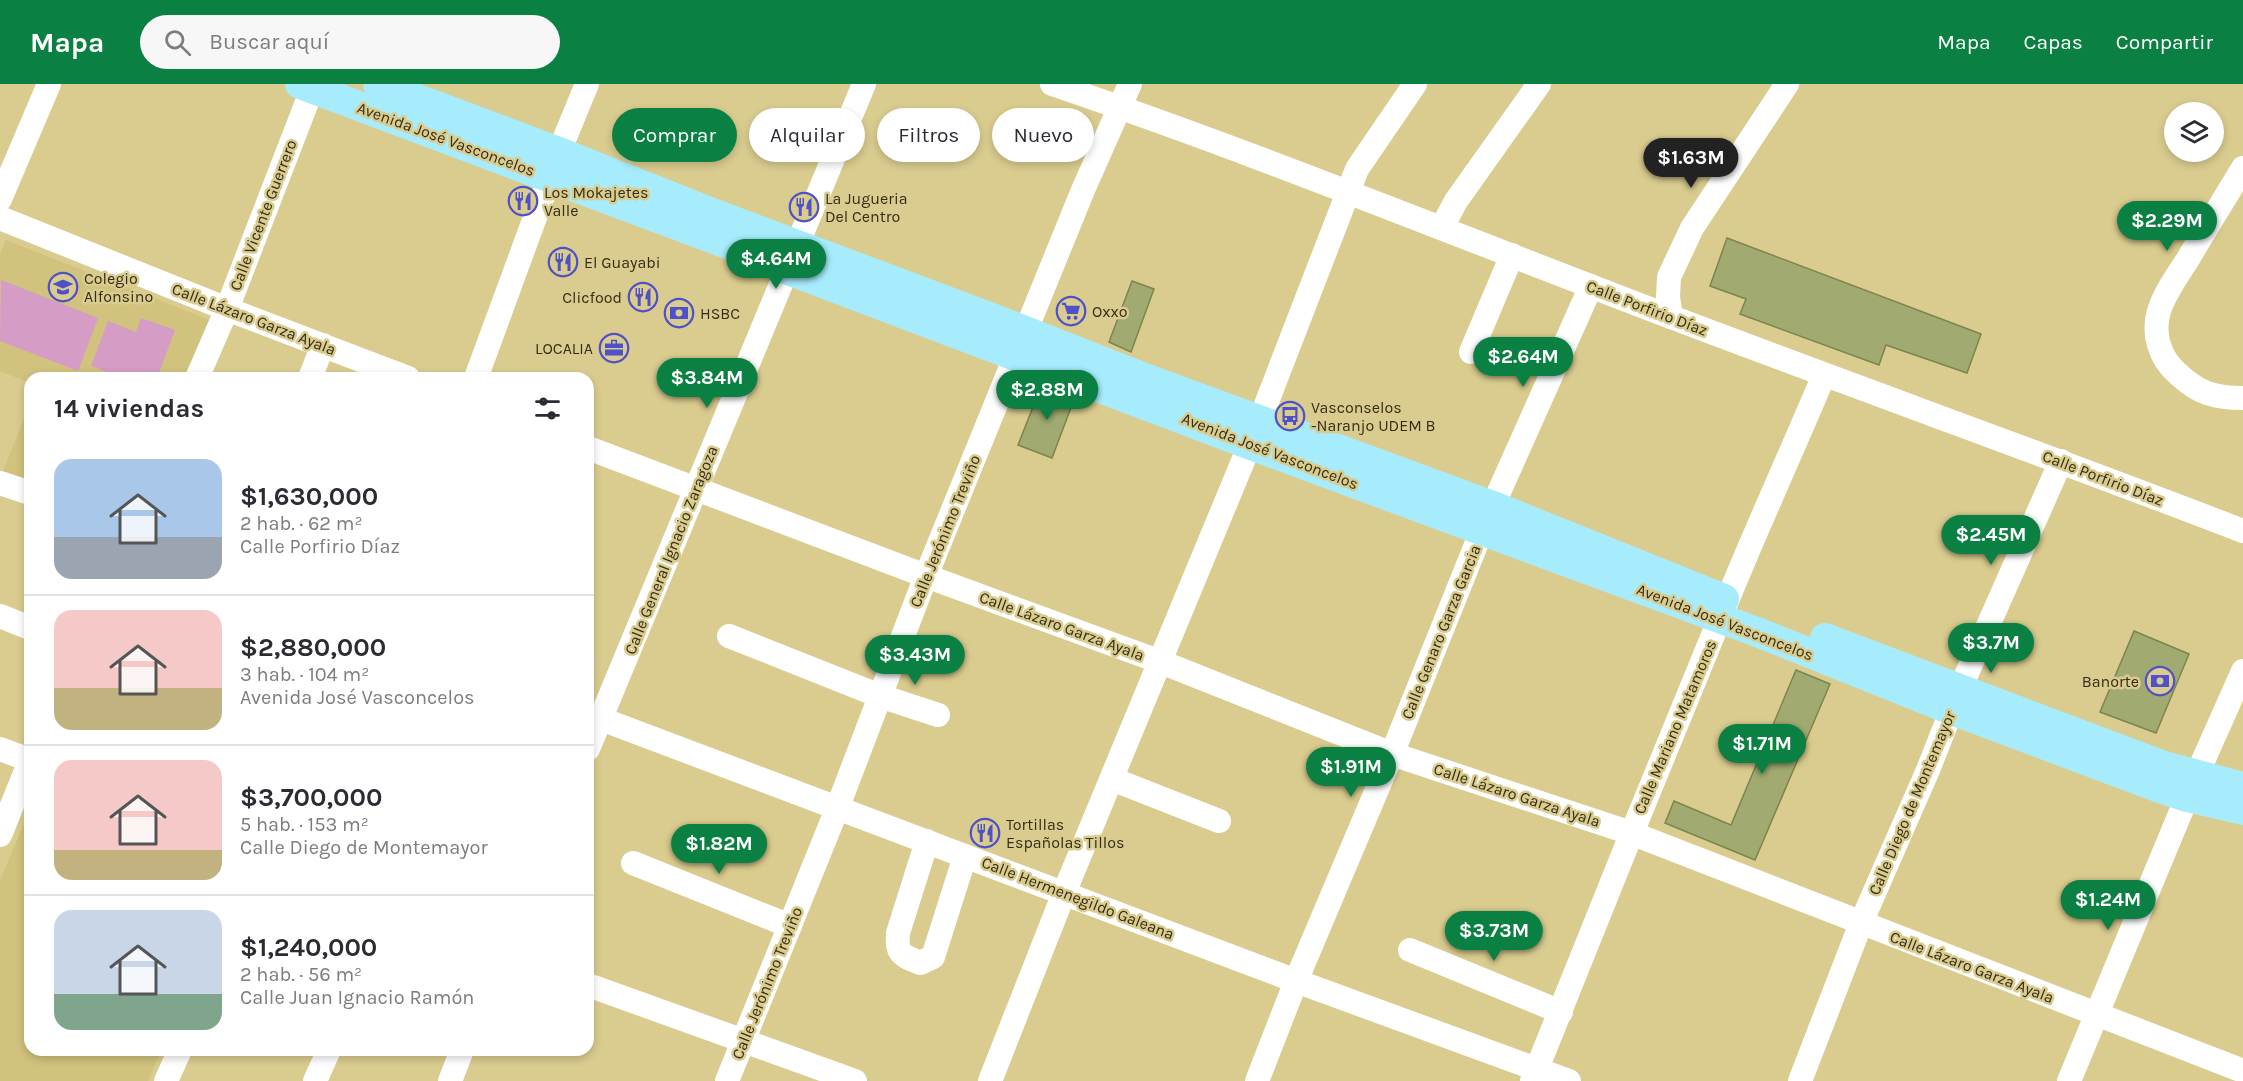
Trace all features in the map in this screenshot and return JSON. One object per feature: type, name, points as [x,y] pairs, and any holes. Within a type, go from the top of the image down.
[{"type":"main road","name":"Avenida José Vasconcelos","points":[[378,84],[730,245],[793,257],[1488,518],[1956,699],[2164,766],[2192,786],[2243,810]]},
{"type":"main road","name":"Avenida José Vasconcelos","points":[[308,85],[555,165]]},
{"type":"main road","name":"Avenida José Vasconcelos","points":[[2192,786],[2243,787]]},
{"type":"street","points":[[0,199],[49,84]]},
{"type":"street","points":[[478,372],[587,84]]},
{"type":"street","name":"Calle General Ignacio Zaragoza","points":[[595,716],[695,489],[864,84]]},
{"type":"street","name":"Calle Porfirio Díaz","points":[[1052,84],[1442,227],[1671,317],[2243,531]]},
{"type":"street","name":"Calle Jerónimo Treviño","points":[[727,1081],[837,809],[926,576],[1130,84]]},
{"type":"street","points":[[990,1081],[1064,893],[1254,432],[1357,169],[1415,84]]},
{"type":"street","points":[[1442,227],[1456,201],[1539,84]]},
{"type":"street","points":[[1671,317],[1668,297],[1669,277],[1692,228],[1787,84]]},
{"type":"street","name":"Calle Vicente Guerrero","points":[[200,372],[227,309],[308,85]]},
{"type":"street","points":[[2243,168],[2171,286],[2159,312],[2157,331],[2160,352],[2172,369],[2189,386],[2208,395],[2243,398]]},
{"type":"street","name":"Calle Lázaro Garza Ayala","points":[[0,218],[227,309],[393,372]]},
{"type":"street","points":[[1471,352],[1512,255]]},
{"type":"street","name":"Calle Genaro Garza Garcia","points":[[1257,1081],[1296,981],[1488,518],[1591,286]]},
{"type":"street","points":[[312,372],[323,345]]},
{"type":"street","name":"Calle Mariano Matamoros","points":[[1534,1075],[1723,609],[1824,375]]},
{"type":"street","name":"Calle Lázaro Garza Ayala","points":[[594,450],[1161,662],[1392,754],[1631,833],[2243,1071]]},
{"type":"street","name":"Calle Diego de Montemayor","points":[[1800,1081],[1861,924],[1928,770],[1956,699],[2061,461]]},
{"type":"street","points":[[0,483],[24,491]]},
{"type":"street","points":[[0,616],[24,626]]},
{"type":"street","points":[[729,636],[880,696],[938,715]]},
{"type":"street","points":[[2069,1081],[2192,786],[2243,671]]},
{"type":"street","name":"Calle Hermenegildo Galeana","points":[[595,716],[1296,981],[1534,1075],[1569,1081]]},
{"type":"street","points":[[0,749],[24,758]]},
{"type":"street","points":[[0,836],[24,775]]},
{"type":"street","points":[[1112,779],[1219,821]]},
{"type":"street","points":[[927,841],[898,933],[897,947],[901,954],[920,963],[933,957],[965,855]]},
{"type":"street","points":[[633,863],[790,926]]},
{"type":"street","points":[[1410,950],[1561,1012]]},
{"type":"street","points":[[594,987],[855,1081]]},
{"type":"street","points":[[168,1080],[178,1056]]},
{"type":"street","points":[[315,1081],[327,1056]]},
{"type":"street","points":[[450,1081],[460,1056]]},
{"type":"shaded area","name":"Colegio Alfonsino","points":[[6,240],[210,320],[189,372],[24,372],[24,381],[0,371],[0,254]]},
{"type":"shaded area","points":[[1,280],[98,318],[78,371],[0,341]]},
{"type":"shaded area","points":[[141,318],[175,330],[159,372],[107,372],[91,366],[108,321],[136,332]]},
{"type":"shaded area","points":[[24,419],[24,483],[2,474]]},
{"type":"shaded area","points":[[24,824],[24,1056],[158,1056],[148,1081],[0,1081],[0,880]]},
{"type":"building","points":[[1727,238],[1981,334],[1967,373],[1886,345],[1879,365],[1740,314],[1746,299],[1710,286]]},
{"type":"building","name":"Oxxo","points":[[1132,281],[1154,289],[1131,352],[1109,342]]},
{"type":"building","points":[[1042,384],[1075,397],[1052,458],[1018,445]]},
{"type":"building","points":[[2134,631],[2189,654],[2156,733],[2100,712]]},
{"type":"building","points":[[1796,670],[1830,684],[1755,860],[1665,823],[1674,801],[1731,825]]},
{"type":"place","name":"Los Mokajetes Valle","points":[[523,201]]},
{"type":"place","name":"La Jugueria Del Centro","points":[[804,207]]},
{"type":"place","name":"El Guayabi","points":[[563,262]]},
{"type":"place","name":"Colegio Alfonsino","points":[[63,287]]},
{"type":"place","name":"Clicfood","points":[[643,297]]},
{"type":"place","name":"Oxxo","points":[[1071,311]]},
{"type":"place","name":"HSBC","points":[[679,313]]},
{"type":"place","name":"LOCALIA","points":[[614,348]]},
{"type":"place","name":"Vasconselos -Naranjo UDEM B","points":[[1290,416]]},
{"type":"place","name":"Banorte","points":[[2160,681]]},
{"type":"place","name":"Tortillas Españolas Tillos","points":[[985,833]]}]
